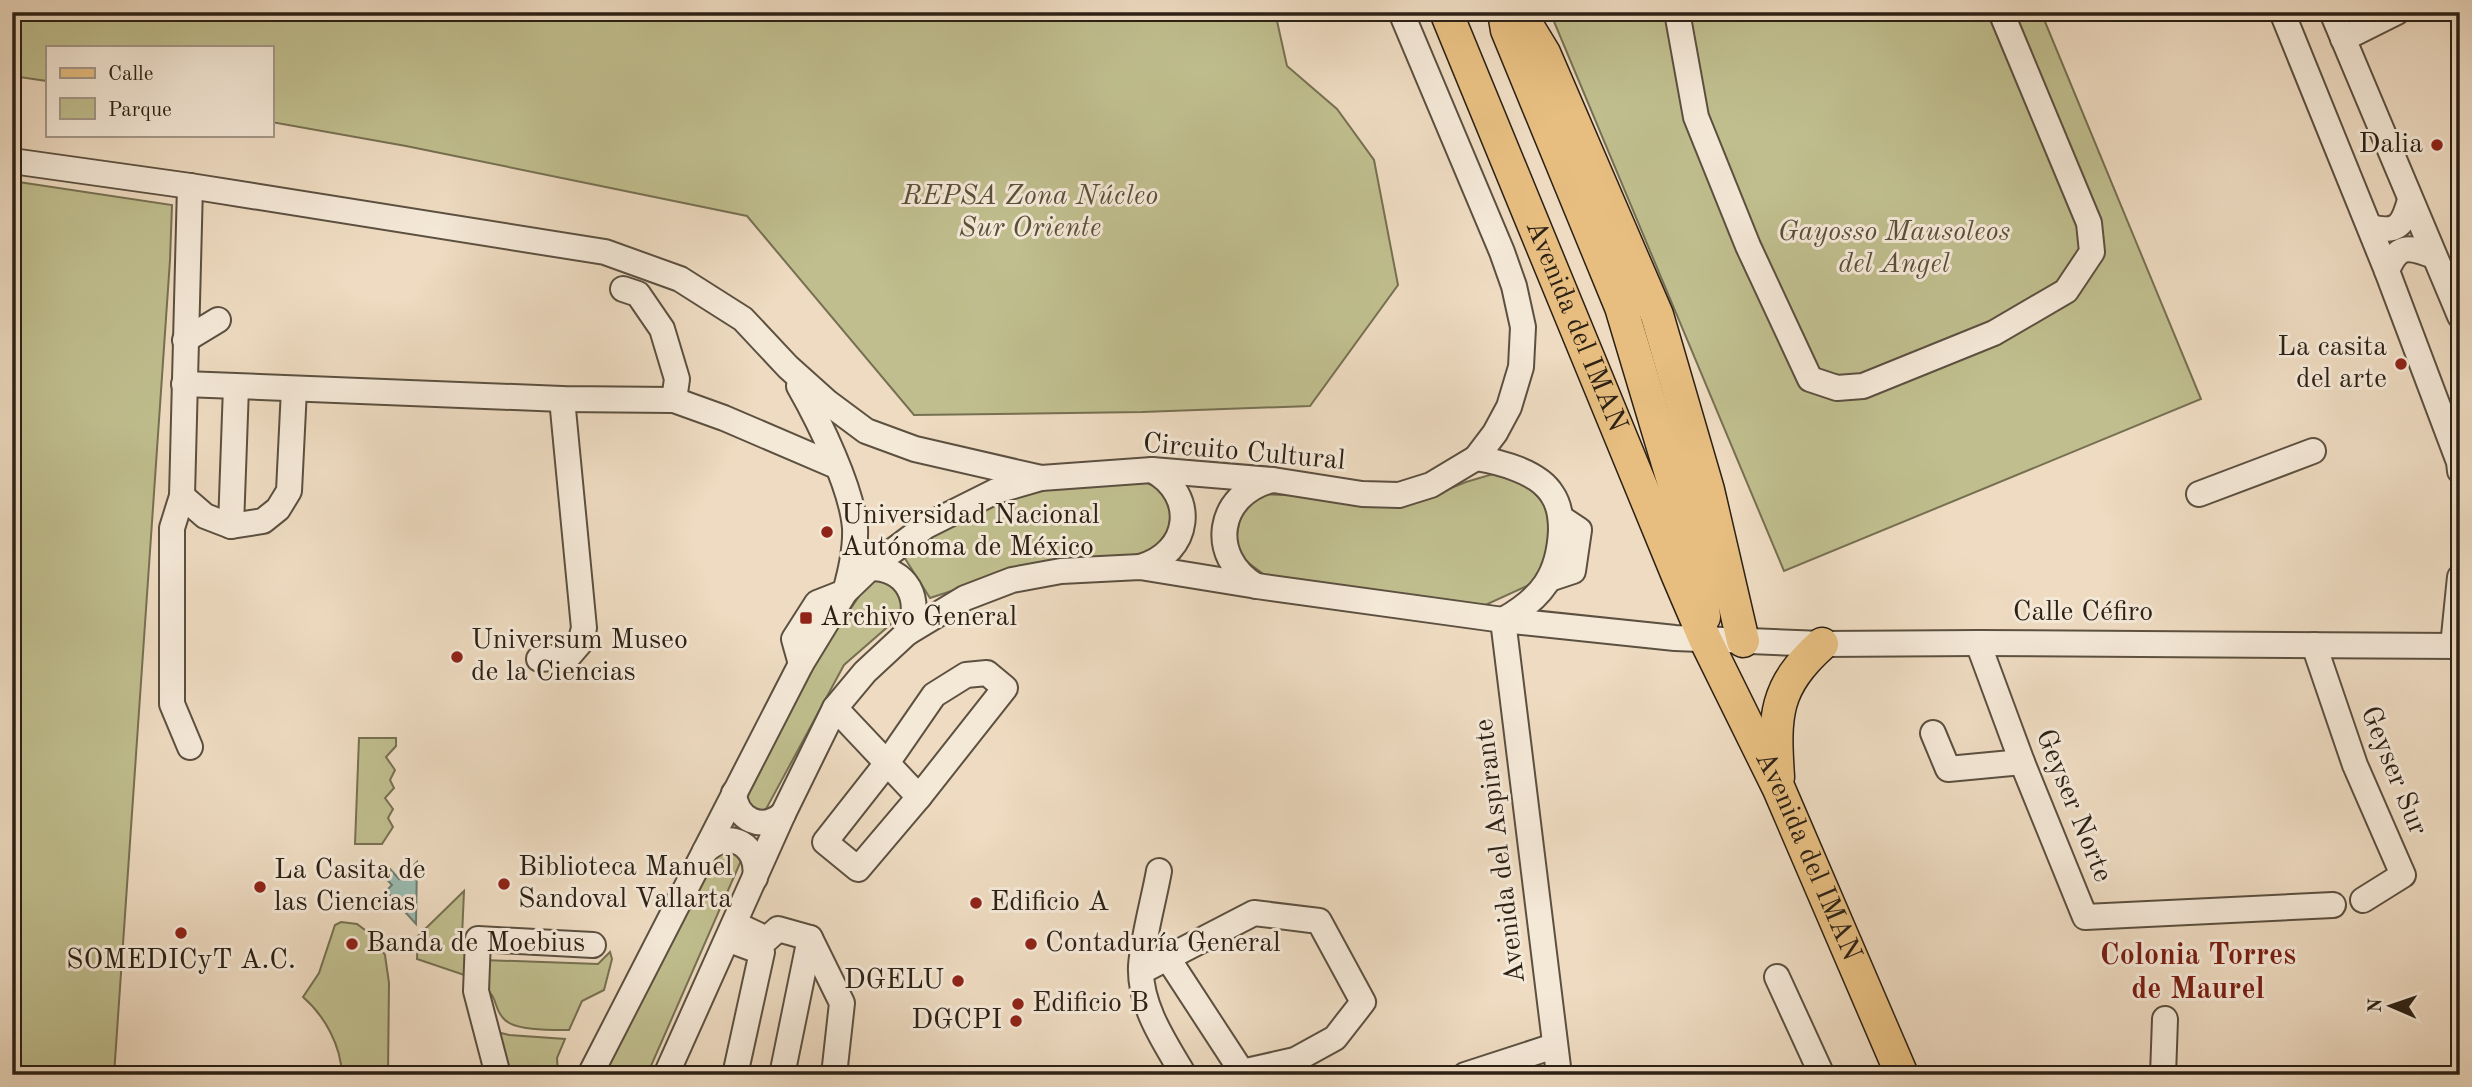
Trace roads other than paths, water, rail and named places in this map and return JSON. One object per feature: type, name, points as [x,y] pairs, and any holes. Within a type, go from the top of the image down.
[{"type":"main road","name":"Avenida del IMAN","points":[[1446,12],[1705,639],[1779,789],[1902,1075]]},
{"type":"main road","name":"Avenida del IMAN","points":[[1504,12],[1507,30],[1621,307],[1701,574],[1705,639]]},
{"type":"main road","points":[[1519,12],[1544,53],[1657,316],[1708,490],[1743,641]]},
{"type":"main road","points":[[1779,789],[1776,732],[1781,700],[1790,679],[1802,662],[1822,644]]},
{"type":"street","name":"Circuito Cultural","points":[[590,1075],[801,664],[845,592],[870,568],[926,526],[996,491],[1041,478],[1152,470],[1273,480],[1362,494],[1399,495],[1431,485],[1476,458],[1495,433],[1509,407],[1521,367],[1523,327],[1514,286],[1502,252],[1401,12]]},
{"type":"street","points":[[1677,12],[1696,117],[1748,246],[1810,379],[1837,388],[1863,386],[1994,333],[2066,291],[2092,252],[2090,223],[2001,12]]},
{"type":"street","points":[[2282,12],[2370,227],[2459,462],[2460,471]]},
{"type":"street","points":[[2332,12],[2460,316]]},
{"type":"street","points":[[2343,39],[2397,12]]},
{"type":"street","points":[[12,161],[190,186],[604,252],[680,279],[743,319],[788,367],[827,402],[866,431],[915,449],[1041,478]]},
{"type":"street","points":[[190,186],[181,496],[172,528],[172,704],[190,747]]},
{"type":"street","points":[[2370,227],[2382,230],[2399,226],[2405,218],[2410,200]]},
{"type":"street","points":[[2387,271],[2399,251],[2417,249],[2434,256]]},
{"type":"street","points":[[623,289],[638,294],[662,329],[677,379],[674,400]]},
{"type":"street","points":[[185,340],[218,320]]},
{"type":"street","points":[[788,367],[816,415],[849,497],[855,527],[854,558],[845,592]]},
{"type":"street","points":[[184,384],[562,400],[674,400],[724,418],[836,466]]},
{"type":"street","points":[[231,526],[236,387]]},
{"type":"street","points":[[181,496],[205,516],[231,526],[263,520],[278,509],[289,491],[294,388]]},
{"type":"street","points":[[540,659],[568,657],[580,643],[584,628],[562,400]]},
{"type":"street","points":[[2199,494],[2313,451]]},
{"type":"street","points":[[1476,458],[1506,464],[1531,476],[1552,493],[1561,518],[1560,554],[1549,579],[1524,608],[1503,620]]},
{"type":"street","points":[[666,1075],[783,814],[835,708],[865,672],[907,633],[965,598],[1012,580],[1061,571],[1152,564],[1170,550],[1177,540],[1183,517],[1177,494],[1162,476],[1152,470]]},
{"type":"street","points":[[1256,586],[1237,571],[1230,561],[1224,537],[1225,525],[1234,503],[1242,495],[1251,488],[1273,480]]},
{"type":"street","points":[[1140,567],[1503,620],[1644,636],[1705,639]]},
{"type":"street","points":[[870,568],[889,571],[905,582],[910,590],[914,616],[907,633]]},
{"type":"street","points":[[2456,646],[2460,577]]},
{"type":"street","name":"Avenida del Aspirante","points":[[1503,620],[1559,1075]]},
{"type":"street","name":"Calle Céfiro","points":[[1705,639],[1822,644],[2456,646]]},
{"type":"street","name":"Geyser Norte","points":[[1978,643],[2022,762],[2085,917],[2333,905]]},
{"type":"street","name":"Geyser Sur","points":[[2314,645],[2355,765],[2403,875],[2363,900]]},
{"type":"street","points":[[986,673],[1005,688],[919,797],[858,869],[825,842],[887,763],[934,695],[966,675],[986,673]]},
{"type":"street","points":[[835,708],[919,797]]},
{"type":"street","points":[[1933,733],[1948,769],[2022,762]]},
{"type":"street","points":[[734,793],[738,809],[750,821],[764,824],[783,814]]},
{"type":"street","points":[[705,851],[717,842],[731,840],[746,846],[755,861],[755,878]]},
{"type":"street","points":[[1159,871],[1142,985],[1159,1032],[1184,1075]]},
{"type":"street","points":[[1142,971],[1167,957],[1254,913],[1319,921],[1363,1002],[1335,1038],[1295,1060],[1242,1072],[1167,957]]},
{"type":"street","points":[[731,931],[767,939],[778,929],[810,938],[842,1003],[834,1075]]},
{"type":"street","points":[[731,931],[762,952],[735,1075]]},
{"type":"street","points":[[782,1075],[810,938]]},
{"type":"street","points":[[498,1075],[476,991],[478,939],[593,945]]},
{"type":"street","points":[[1777,977],[1822,1075]]},
{"type":"street","points":[[2163,1075],[2165,1019]]},
{"type":"street","points":[[581,1075],[579,1060],[593,1032],[615,1025]]},
{"type":"street","points":[[1465,1075],[1554,1046]]},
{"type":"water","points":[[417,862],[416,924],[386,891],[392,885],[383,875],[390,869],[399,879]]},
{"type":"place","name":"Dalia","points":[[2437,145]]},
{"type":"place","name":"La casita del arte","points":[[2401,364]]},
{"type":"place","name":"Universidad Nacional Autónoma de México","points":[[827,532]]},
{"type":"place","name":"Archivo General","points":[[806,618]]},
{"type":"place","name":"Universum Museo de la Ciencias","points":[[457,657]]},
{"type":"place","name":"Biblioteca Manuel Sandoval Vallarta","points":[[504,884]]},
{"type":"place","name":"La Casita de las Ciencias","points":[[260,887]]},
{"type":"place","name":"Edificio A","points":[[976,903]]},
{"type":"place","name":"SOMEDICyT A.C.","points":[[181,933]]},
{"type":"place","name":"Banda de Moebius","points":[[352,944]]},
{"type":"place","name":"Contaduría General","points":[[1031,944]]},
{"type":"place","name":"DGELU","points":[[958,981]]},
{"type":"place","name":"Edificio B","points":[[1018,1004]]},
{"type":"place","name":"DGCPI","points":[[1016,1021]]},
{"type":"district","name":"Colonia Torres de Maurel","points":[[2198,974]]},
{"type":"park label","name":"REPSA Zona Núcleo Sur Oriente","points":[[1030,213]]},
{"type":"park label","name":"Gayosso Mausoleos del Angel","points":[[1894,249]]}]
